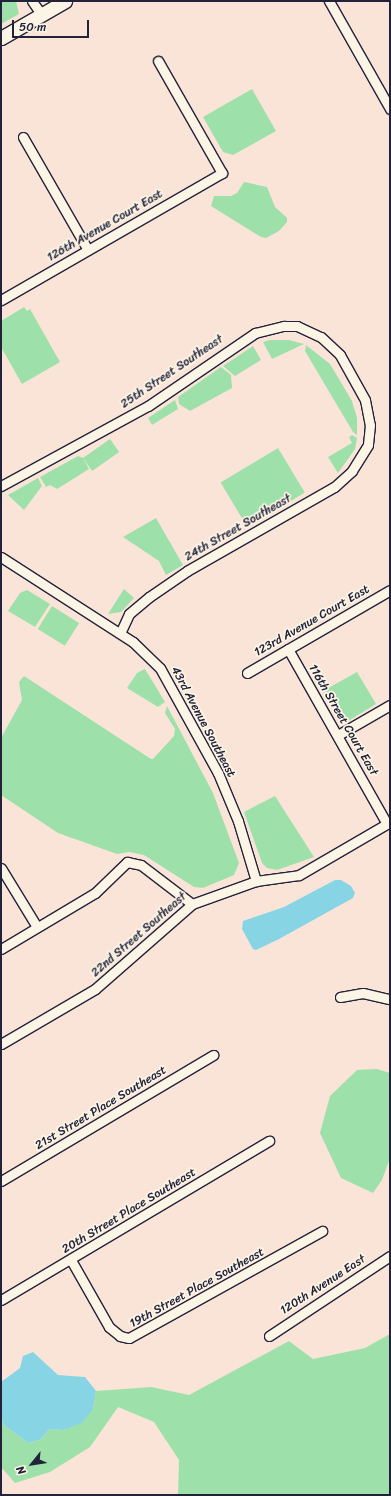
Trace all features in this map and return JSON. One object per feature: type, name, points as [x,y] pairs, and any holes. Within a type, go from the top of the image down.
[{"type":"main road","points":[[1,38],[40,14],[65,1]]},
{"type":"street","points":[[32,1],[40,14]]},
{"type":"street","points":[[329,1],[390,109]]},
{"type":"street","name":"126th Avenue Court East","points":[[1,300],[222,173],[158,61]]},
{"type":"street","points":[[23,137],[88,250]]},
{"type":"street","name":"24th Street Southeast","points":[[120,633],[129,614],[149,597],[186,572],[334,487],[352,471],[368,445],[370,425],[369,412],[358,385],[340,355],[321,337],[297,326]]},
{"type":"street","name":"25th Street Southeast","points":[[1,486],[148,406],[244,338],[270,328],[297,326]]},
{"type":"street","name":"43rd Avenue Southeast","points":[[1,557],[120,633],[151,657],[174,689],[204,745],[228,797],[256,881]]},
{"type":"street","name":"123rd Avenue Court East","points":[[247,673],[390,590]]},
{"type":"street","name":"116th Street Court East","points":[[288,649],[389,823]]},
{"type":"street","points":[[338,735],[390,705]]},
{"type":"street","name":"22nd Street Southeast","points":[[1,1044],[95,989],[192,904],[256,881],[299,875],[389,823]]},
{"type":"street","points":[[1,949],[95,893],[119,867],[127,862],[141,865],[192,904]]},
{"type":"street","points":[[1,868],[37,927]]},
{"type":"street","points":[[340,997],[363,993],[390,999]]},
{"type":"street","name":"21st Street Place Southeast","points":[[1,1181],[213,1055]]},
{"type":"street","name":"20th Street Place Southeast","points":[[1,1300],[71,1260],[269,1141]]},
{"type":"street","name":"19th Street Place Southeast","points":[[71,1260],[109,1327],[120,1336],[129,1338],[322,1231]]},
{"type":"street","name":"120th Avenue East","points":[[269,1336],[390,1256]]},
{"type":"green space","points":[[1,1],[16,1],[19,14],[1,24]]},
{"type":"green space","points":[[252,89],[276,131],[233,155],[223,152],[203,117]]},
{"type":"green space","points":[[244,182],[267,187],[275,207],[287,218],[287,222],[279,231],[266,238],[261,237],[211,206],[214,196],[231,196],[237,193]]},
{"type":"green space","points":[[24,307],[27,311],[30,309],[60,362],[22,384],[1,347],[1,321]]},
{"type":"green space","points":[[270,340],[289,340],[304,344],[272,359],[263,342]]},
{"type":"green space","points":[[306,345],[330,364],[352,401],[357,418],[357,435],[353,432],[305,351]]},
{"type":"green space","points":[[253,346],[261,360],[235,376],[223,366]]},
{"type":"green space","points":[[221,367],[231,375],[232,388],[190,411],[179,404],[178,397]]},
{"type":"green space","points":[[175,400],[178,409],[152,425],[148,418]]},
{"type":"green space","points":[[352,435],[357,438],[355,449],[338,473],[328,457],[352,443],[349,437]]},
{"type":"green space","points":[[110,439],[119,452],[92,471],[83,458]]},
{"type":"green space","points":[[278,448],[305,493],[247,527],[221,483]]},
{"type":"green space","points":[[78,456],[83,458],[89,469],[57,489],[50,485],[46,487],[40,477]]},
{"type":"green space","points":[[38,478],[42,486],[24,510],[8,495]]},
{"type":"green space","points":[[156,518],[183,565],[166,575],[159,561],[123,537]]},
{"type":"green space","points":[[124,589],[134,598],[121,612],[108,614]]},
{"type":"green space","points":[[27,590],[50,604],[35,627],[8,611],[20,593]]},
{"type":"green space","points":[[52,606],[79,623],[65,646],[38,629]]},
{"type":"green space","points":[[145,669],[165,702],[158,707],[127,688],[137,673]]},
{"type":"green space","points":[[357,672],[376,704],[348,721],[342,720],[323,691]]},
{"type":"green space","points":[[24,676],[151,759],[153,759],[174,736],[175,729],[165,713],[167,706],[213,793],[239,863],[234,875],[203,888],[194,887],[144,855],[129,852],[117,854],[58,833],[1,795],[1,738],[22,700],[19,682]]},
{"type":"green space","points":[[275,796],[314,857],[277,870],[267,868],[262,863],[244,812]]},
{"type":"green space","points":[[377,1069],[390,1073],[390,1158],[382,1180],[373,1193],[341,1178],[320,1133],[330,1096],[357,1070]]},
{"type":"green space","points":[[390,1334],[390,1495],[178,1495],[179,1460],[154,1422],[118,1407],[90,1447],[50,1472],[15,1483],[1,1467],[1,1417],[4,1425],[28,1443],[40,1440],[49,1429],[64,1430],[93,1409],[96,1391],[151,1387],[189,1395],[289,1341],[313,1359],[365,1348]]},
{"type":"water","points":[[335,880],[341,880],[351,886],[355,893],[353,898],[279,939],[256,950],[253,949],[242,929],[243,921],[284,907]]},
{"type":"water","points":[[33,1352],[58,1375],[85,1377],[96,1391],[93,1409],[82,1423],[63,1430],[49,1429],[40,1440],[28,1443],[4,1425],[1,1417],[1,1382],[20,1368],[23,1356]]}]
